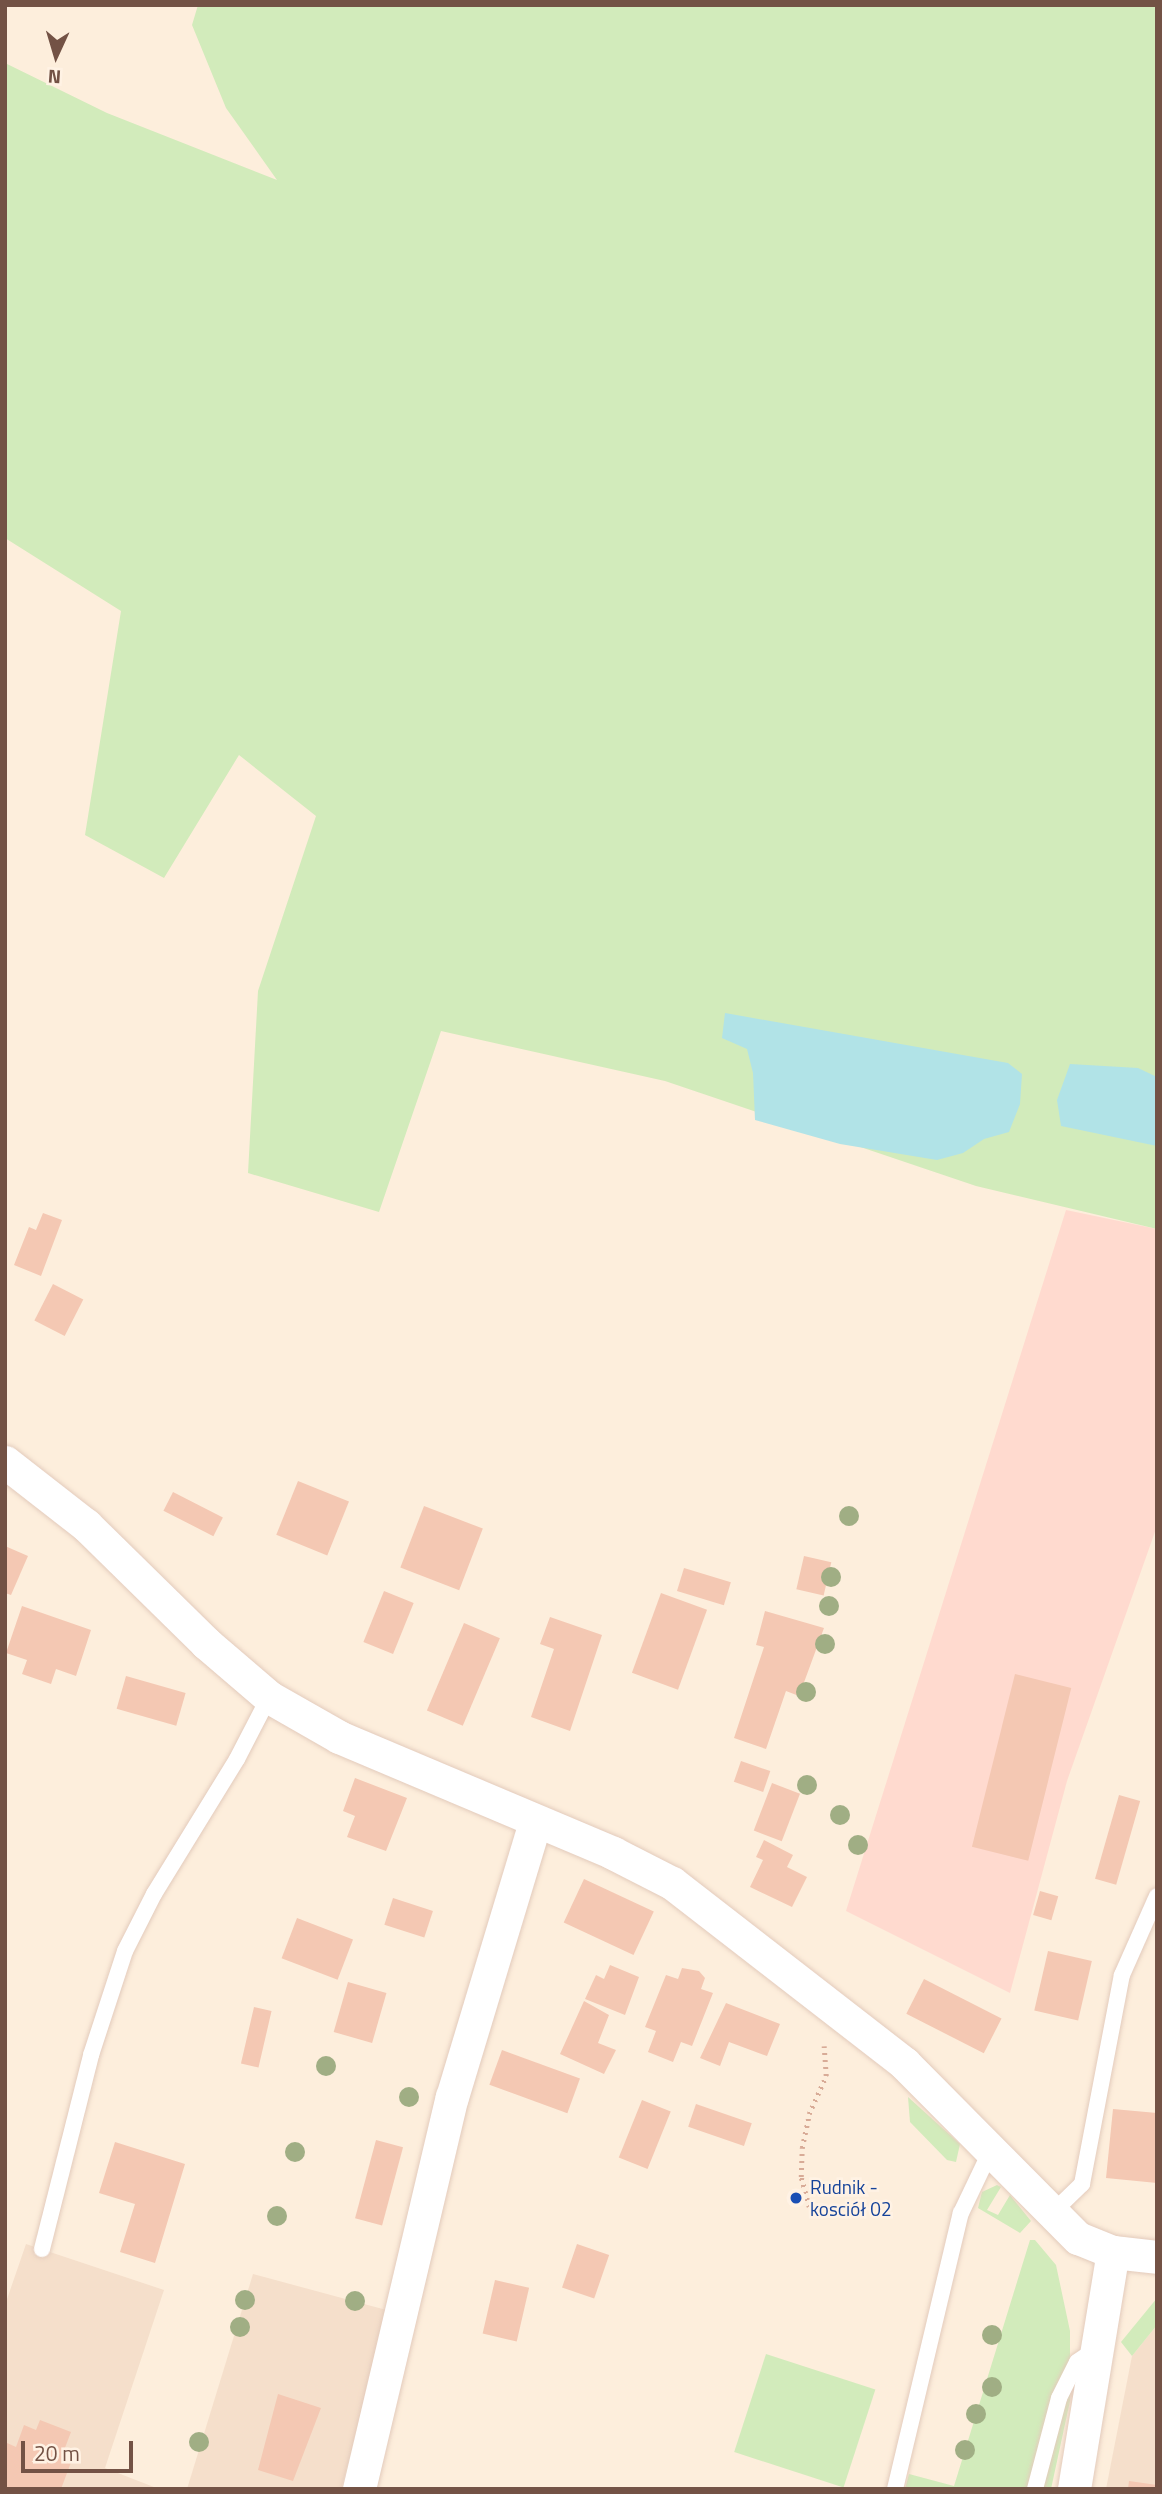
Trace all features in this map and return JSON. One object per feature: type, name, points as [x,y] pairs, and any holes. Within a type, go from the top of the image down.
[{"type":"street","points":[[5,1462],[86,1525],[206,1643],[269,1697],[339,1737],[672,1883],[828,2001],[904,2063],[992,2148],[1079,2238],[1113,2252],[1157,2257]]},
{"type":"street","points":[[359,2489],[462,2061],[535,1822]]},
{"type":"street","points":[[1074,2489],[1100,2347],[1113,2252]]},
{"type":"lane","points":[[43,2249],[84,2078],[125,1951],[154,1894],[237,1759],[269,1697]]},
{"type":"lane","points":[[1052,2213],[1082,2184],[1122,1975],[1157,1896]]},
{"type":"lane","points":[[895,2489],[961,2213],[992,2148]]},
{"type":"lane","points":[[1035,2489],[1059,2398],[1077,2362],[1100,2347]]},
{"type":"path","points":[[809,2207],[801,2176],[802,2148],[807,2121],[827,2071],[817,2022],[828,2001]]},
{"type":"shaded area","points":[[1066,1210],[1157,1229],[1157,1526],[1067,1781],[1010,1993],[846,1911]]},
{"type":"shaded area","points":[[26,2244],[164,2290],[105,2468],[159,2489],[5,2489],[5,2305]]},
{"type":"shaded area","points":[[253,2274],[390,2311],[341,2489],[187,2489]]},
{"type":"shaded area","points":[[1157,2325],[1157,2489],[1106,2489],[1132,2356]]},
{"type":"green space","points":[[198,5],[1157,5],[1157,1229],[976,1186],[665,1081],[441,1031],[379,1212],[248,1173],[258,991],[316,816],[239,755],[164,878],[85,835],[121,611],[5,538],[5,63],[107,113],[277,180],[226,108],[192,25]]},
{"type":"green space","points":[[908,2097],[960,2144],[956,2162],[947,2160],[910,2122]]},
{"type":"green space","points":[[997,2185],[1001,2187],[987,2210],[998,2215],[1010,2195],[1031,2221],[1020,2233],[978,2208],[982,2192]]},
{"type":"green space","points":[[1030,2240],[1035,2240],[1056,2265],[1070,2331],[1070,2401],[1051,2489],[905,2489],[909,2474],[954,2486]]},
{"type":"green space","points":[[1157,2298],[1157,2325],[1132,2356],[1121,2342]]},
{"type":"green space","points":[[766,2354],[875,2390],[844,2487],[734,2452]]},
{"type":"water","points":[[725,1013],[1008,1063],[1022,1074],[1020,1104],[1009,1132],[984,1139],[963,1153],[937,1160],[840,1144],[755,1120],[753,1073],[747,1049],[722,1038]]},
{"type":"water","points":[[1070,1064],[1138,1068],[1157,1077],[1157,1146],[1061,1126],[1057,1100]]},
{"type":"building","points":[[43,1213],[62,1220],[41,1276],[14,1265],[29,1227],[36,1230]]},
{"type":"building","points":[[53,1284],[83,1299],[65,1336],[34,1321]]},
{"type":"building","points":[[298,1481],[349,1502],[327,1555],[276,1535]]},
{"type":"building","points":[[173,1492],[223,1517],[213,1536],[163,1511]]},
{"type":"building","points":[[424,1506],[483,1529],[459,1590],[400,1568]]},
{"type":"building","points":[[5,1546],[28,1556],[11,1595],[5,1593]]},
{"type":"building","points":[[804,1556],[831,1562],[824,1595],[796,1589]]},
{"type":"building","points":[[684,1568],[731,1582],[724,1605],[677,1591]]},
{"type":"building","points":[[384,1591],[414,1603],[393,1654],[363,1642]]},
{"type":"building","points":[[661,1593],[707,1610],[678,1690],[632,1673]]},
{"type":"building","points":[[22,1606],[91,1630],[76,1676],[56,1669],[51,1684],[22,1674],[27,1660],[6,1653]]},
{"type":"building","points":[[765,1611],[824,1628],[799,1696],[786,1691],[766,1749],[734,1738],[764,1647],[756,1645]]},
{"type":"building","points":[[550,1617],[602,1635],[570,1731],[531,1717],[554,1649],[540,1644]]},
{"type":"building","points":[[464,1623],[500,1638],[463,1726],[427,1710]]},
{"type":"building","points":[[1015,1674],[1071,1688],[1028,1861],[972,1847]]},
{"type":"building","points":[[126,1676],[186,1693],[176,1726],[117,1709]]},
{"type":"building","points":[[741,1761],[770,1771],[763,1792],[734,1782]]},
{"type":"building","points":[[355,1778],[407,1798],[386,1851],[347,1837],[355,1816],[343,1811]]},
{"type":"building","points":[[772,1783],[800,1794],[782,1841],[754,1831]]},
{"type":"building","points":[[1119,1795],[1140,1801],[1116,1885],[1095,1879]]},
{"type":"building","points":[[764,1840],[793,1855],[787,1867],[807,1877],[792,1907],[750,1887],[763,1860],[756,1857]]},
{"type":"building","points":[[584,1879],[654,1912],[634,1955],[564,1923]]},
{"type":"building","points":[[1040,1891],[1058,1896],[1051,1920],[1033,1915]]},
{"type":"building","points":[[393,1898],[433,1911],[424,1938],[384,1925]]},
{"type":"building","points":[[297,1918],[353,1940],[338,1980],[282,1958]]},
{"type":"building","points":[[1048,1951],[1092,1961],[1078,2021],[1034,2010]]},
{"type":"building","points":[[610,1965],[639,1977],[625,2015],[585,1999],[596,1975],[604,1979]]},
{"type":"building","points":[[682,1968],[699,1971],[705,1978],[701,1989],[713,1993],[692,2046],[681,2042],[673,2062],[648,2052],[656,2031],[645,2027],[666,1975],[678,1979]]},
{"type":"building","points":[[924,1979],[1002,2018],[984,2053],[906,2014]]},
{"type":"building","points":[[348,1982],[386,1993],[372,2043],[334,2032]]},
{"type":"building","points":[[584,2001],[609,2015],[598,2043],[616,2050],[604,2074],[560,2054]]},
{"type":"building","points":[[726,2003],[780,2024],[767,2056],[729,2042],[720,2066],[700,2058]]},
{"type":"building","points":[[254,2007],[272,2011],[258,2068],[241,2064]]},
{"type":"building","points":[[502,2050],[580,2078],[567,2113],[489,2085]]},
{"type":"building","points":[[642,2100],[671,2112],[648,2169],[619,2157]]},
{"type":"building","points":[[696,2104],[752,2123],[744,2146],[688,2127]]},
{"type":"building","points":[[1113,2109],[1157,2113],[1157,2183],[1106,2178]]},
{"type":"building","points":[[376,2140],[403,2147],[382,2225],[355,2218]]},
{"type":"building","points":[[115,2142],[185,2164],[155,2263],[120,2252],[135,2204],[99,2193]]},
{"type":"building","points":[[577,2244],[609,2255],[594,2299],[562,2287]]},
{"type":"building","points":[[495,2280],[529,2288],[517,2341],[483,2334]]},
{"type":"building","points":[[278,2394],[321,2408],[293,2481],[258,2470]]},
{"type":"building","points":[[40,2420],[71,2432],[63,2453],[73,2457],[61,2489],[5,2489],[7,2443],[16,2447],[24,2425],[36,2430]]},
{"type":"building","points":[[1129,2481],[1157,2485],[1157,2489],[1128,2489]]},
{"type":"place","name":"Rudnik - kosciół 02","points":[[796,2198]]}]
